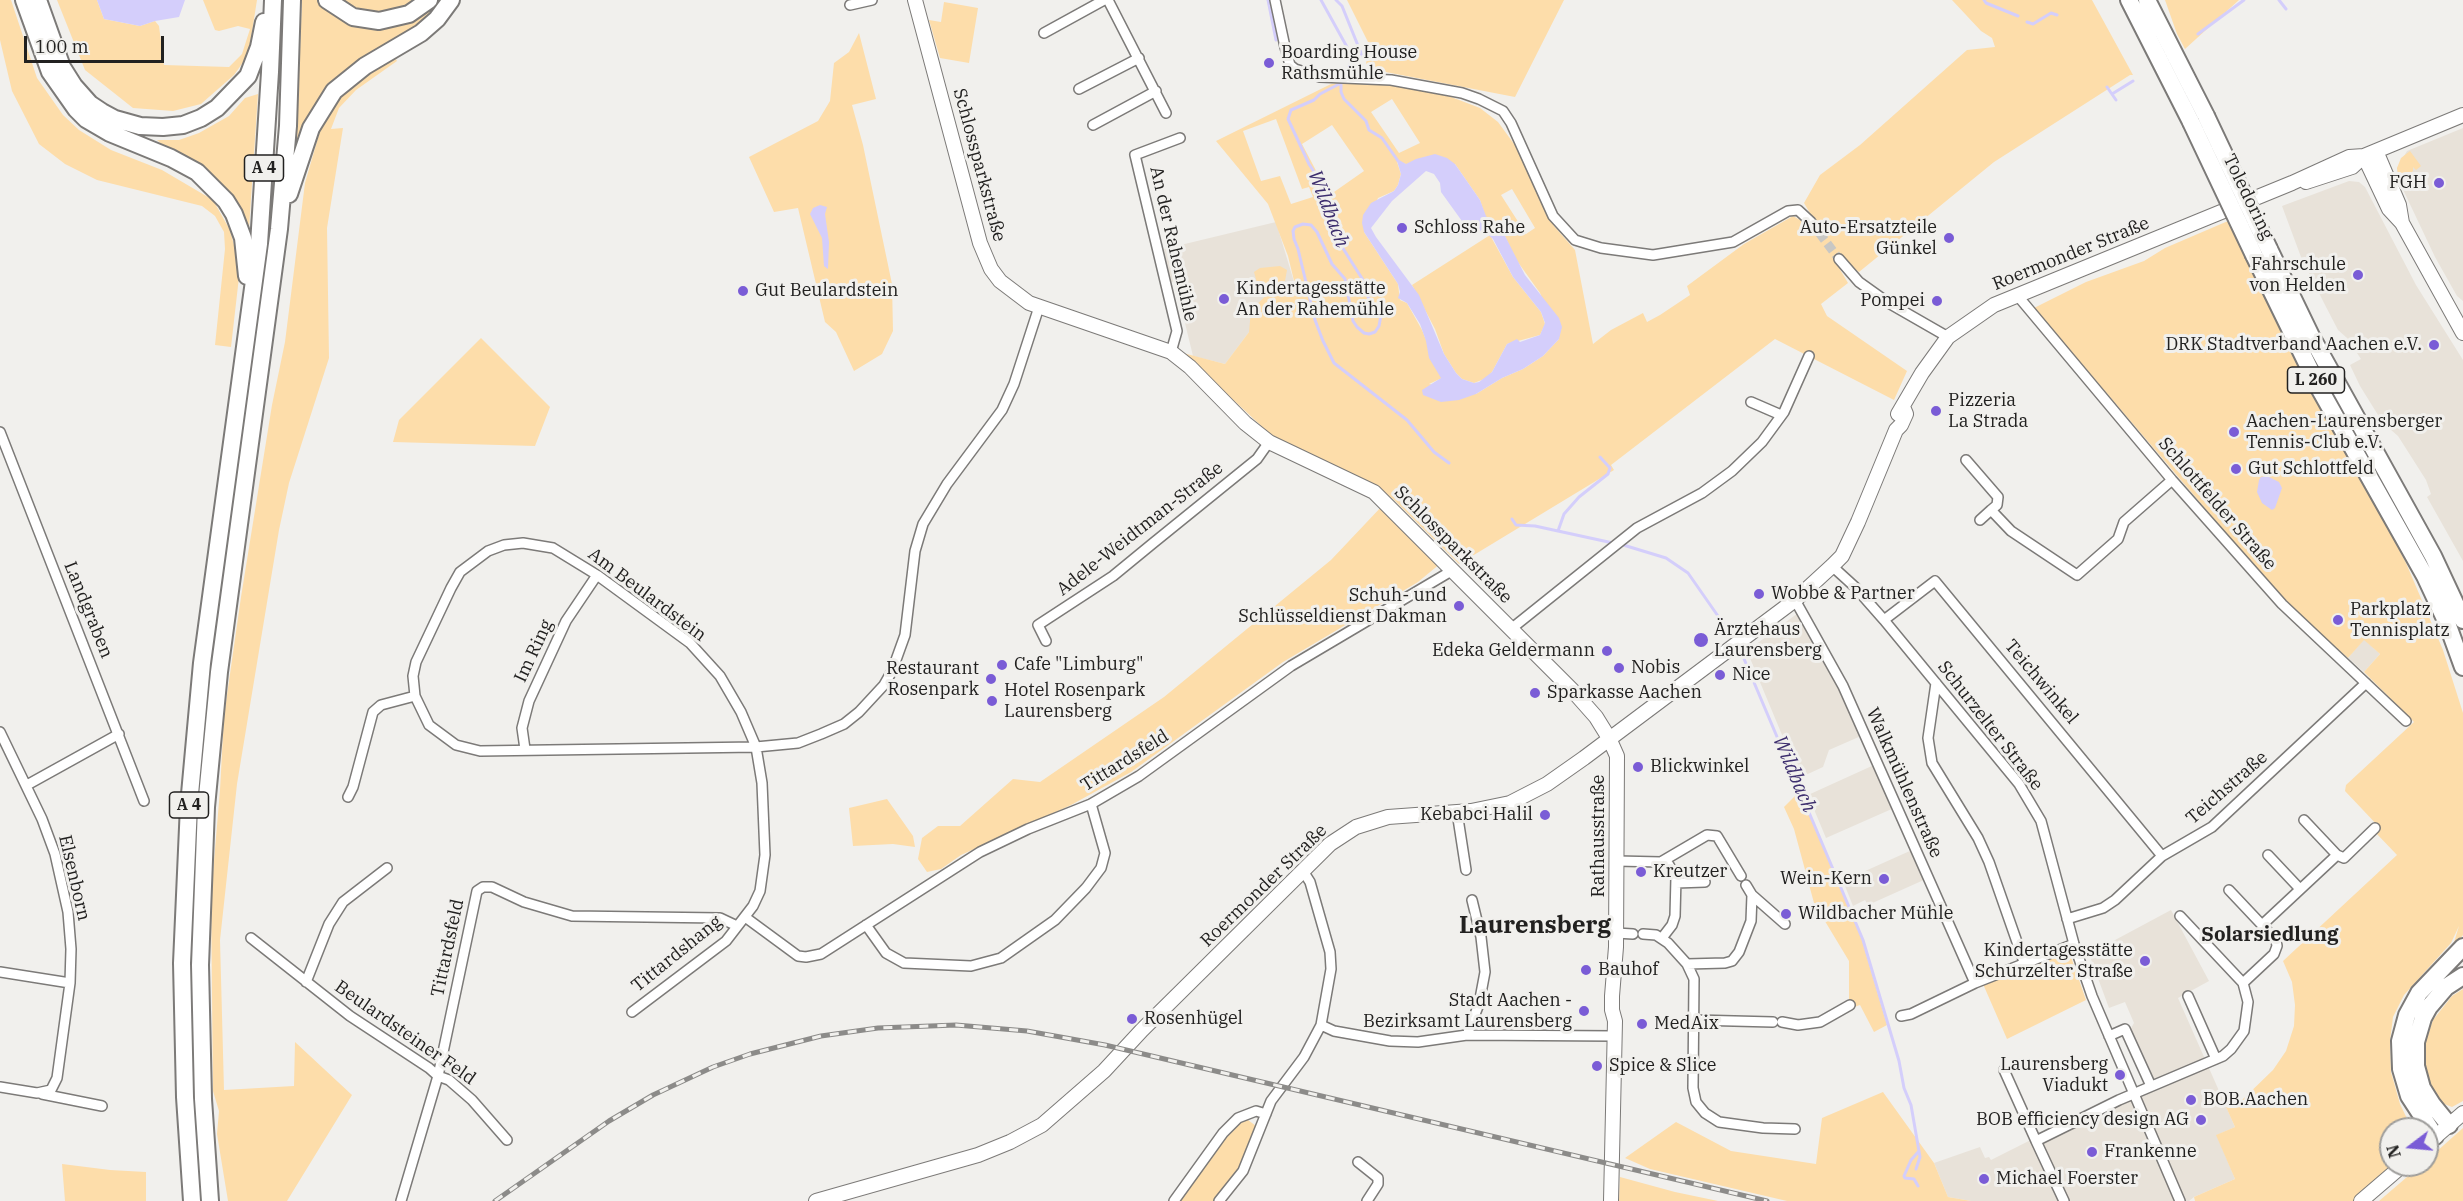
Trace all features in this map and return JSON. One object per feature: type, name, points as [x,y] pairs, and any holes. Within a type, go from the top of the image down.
[{"type":"highway","points":[[24,0],[50,72],[67,99],[81,114],[110,133],[188,167],[207,180],[226,201],[239,226],[246,252],[248,335]]},
{"type":"highway","points":[[38,0],[63,67],[74,86],[86,100],[115,119],[140,126],[163,127],[183,125],[201,118],[217,108],[248,76],[260,47],[267,0]]},
{"type":"highway","name":"A 4","points":[[192,1201],[185,1097],[182,963],[189,805],[202,663],[248,335],[260,232],[273,0]]},
{"type":"highway","name":"A 4","points":[[210,1201],[203,1099],[200,975],[206,807],[219,672],[279,229],[288,126],[292,0]]},
{"type":"highway","points":[[327,0],[353,17],[379,21],[409,14],[429,0]]},
{"type":"highway","points":[[279,229],[308,136],[329,98],[356,72],[421,33],[437,19],[451,0]]},
{"type":"highway","name":"Toledoring","points":[[2128,0],[2198,119]]},
{"type":"highway","name":"Toledoring","points":[[2147,0],[2198,119],[2262,252],[2319,386],[2425,576],[2447,623],[2463,667]]},
{"type":"highway","name":"Toledoring","points":[[2262,252],[2433,556],[2463,620]]},
{"type":"highway","points":[[2420,1117],[2409,1096],[2401,1070],[2400,1041],[2407,1015],[2419,993],[2463,947]]},
{"type":"highway","points":[[2449,1125],[2422,1088],[2416,1066],[2416,1042],[2418,1030],[2429,1007],[2446,987],[2463,976]]},
{"type":"main road","name":"Schlossparkstraße","points":[[915,0],[983,252],[991,269],[1000,280],[1021,298],[1039,307],[1171,352],[1190,367],[1245,423],[1269,442],[1374,492],[1596,717],[1609,738]]},
{"type":"main road","name":"Roermonder Straße","points":[[816,1201],[978,1155],[1010,1142],[1042,1125],[1104,1071],[1142,1030],[1330,844],[1356,827],[1374,820],[1404,815],[1490,808],[1527,796],[1547,784],[1796,600],[1833,566],[1850,542],[1896,430],[1894,422],[1922,373],[1948,338],[1978,315],[2017,295],[2292,183],[2314,181],[2346,170],[2370,154],[2463,115]]},
{"type":"main road","points":[[2370,154],[2399,205],[2402,223],[2462,327]]},
{"type":"main road","name":"Rathausstraße","points":[[1609,738],[1617,756],[1615,972],[1620,984],[1620,1010],[1615,1016],[1614,1036],[1611,1201]]},
{"type":"main road","points":[[2439,1133],[2463,1113]]},
{"type":"main road","points":[[2361,1201],[2389,1177]]},
{"type":"street","points":[[850,5],[872,0]]},
{"type":"street","points":[[1044,33],[1106,0],[1139,58],[1166,113]]},
{"type":"street","points":[[1275,0],[1290,65],[1314,76],[1390,80],[1462,93],[1503,111],[1511,123],[1553,216],[1575,240],[1587,245],[1653,255],[1733,242],[1788,211],[1798,210],[1811,222]]},
{"type":"street","points":[[1079,89],[1139,58]]},
{"type":"street","points":[[1093,125],[1156,91]]},
{"type":"street","name":"An der Rahemühle","points":[[1171,352],[1177,331],[1136,155],[1180,138]]},
{"type":"street","points":[[1839,259],[1859,282],[1887,302],[1948,338]]},
{"type":"street","name":"Schlottfelder Straße","points":[[2017,295],[2172,480],[2282,604],[2406,721]]},
{"type":"street","points":[[756,747],[798,743],[836,727],[859,712],[884,685],[901,650],[915,551],[923,524],[943,490],[1002,410],[1014,384],[1039,307]]},
{"type":"street","points":[[1511,629],[1630,533],[1650,519],[1718,483],[1762,442],[1781,415],[1809,356]]},
{"type":"street","points":[[1751,402],[1781,415]]},
{"type":"street","name":"Landgraben","points":[[0,432],[144,801]]},
{"type":"street","name":"Adele-Weidtman-Straße","points":[[1046,641],[1038,625],[1084,596],[1136,557],[1257,459],[1269,442]]},
{"type":"street","points":[[1966,460],[1998,497],[1997,505],[1980,519]]},
{"type":"street","points":[[1991,510],[2011,531],[2077,575],[2118,539],[2124,522],[2172,480]]},
{"type":"street","name":"Am Beulardstein","points":[[523,543],[553,548],[597,575],[690,643],[720,676],[741,712],[756,747],[480,751],[456,745],[429,725],[415,696],[413,676],[416,662],[460,572],[488,551],[504,545],[523,543]]},
{"type":"street","name":"Schurzelter Straße","points":[[1833,566],[1884,620],[2019,784],[2041,821],[2074,944],[2109,1036],[2181,1201]]},
{"type":"street","name":"Tittardsfeld","points":[[745,917],[791,952],[806,957],[821,954],[980,852],[1028,829],[1091,804],[1143,774],[1291,666],[1453,570]]},
{"type":"street","name":"Im Ring","points":[[525,749],[522,728],[529,701],[566,621],[597,575]]},
{"type":"street","name":"Teichwinkel","points":[[1884,620],[1935,580],[2162,856]]},
{"type":"street","name":"Walkmühlenstraße","points":[[1796,600],[1843,686],[1976,982]]},
{"type":"street","points":[[1936,683],[1928,738],[1932,763],[1978,838],[1989,862],[2024,962]]},
{"type":"street","name":"Teichstraße","points":[[2067,919],[2087,915],[2115,900],[2162,856],[2212,827],[2366,683]]},
{"type":"street","points":[[348,797],[376,708],[415,696]]},
{"type":"street","name":"Elsenborn","points":[[0,732],[27,784],[45,828],[68,912],[70,983],[57,1078],[51,1090],[37,1093]]},
{"type":"street","points":[[27,784],[119,734]]},
{"type":"street","name":"Tittardshang","points":[[632,1012],[726,940],[745,917],[760,891],[765,855],[762,783],[756,747]]},
{"type":"street","points":[[866,926],[886,953],[894,960],[904,963],[962,967],[990,963],[1001,958],[1055,920],[1086,888],[1101,868],[1105,853],[1091,804]]},
{"type":"street","points":[[1456,812],[1466,870]]},
{"type":"street","points":[[2304,820],[2337,855],[2344,858],[2375,828]]},
{"type":"street","points":[[1617,861],[1661,862],[1707,835],[1717,836],[1752,895],[1785,924]]},
{"type":"street","points":[[2268,855],[2300,889]]},
{"type":"street","points":[[2262,925],[2337,855]]},
{"type":"street","points":[[1662,938],[1672,925],[1675,916],[1676,877],[1666,860]]},
{"type":"street","points":[[306,981],[329,924],[343,902],[387,868]]},
{"type":"street","points":[[1219,1201],[1243,1171],[1271,1101],[1304,1057],[1321,1026],[1331,969],[1330,952],[1310,882],[1303,871]]},
{"type":"street","points":[[1676,883],[1705,882]]},
{"type":"street","name":"Tittardsfeld","points":[[401,1201],[438,1076],[477,891],[483,887],[492,887],[524,902],[572,916],[720,918],[737,926]]},
{"type":"street","points":[[2229,890],[2276,940],[2277,946],[2274,954],[2243,982]]},
{"type":"street","points":[[1687,963],[1732,961],[1750,921],[1752,895]]},
{"type":"street","points":[[1467,1035],[1479,1004],[1485,972],[1481,937],[1472,900]]},
{"type":"street","points":[[2036,1141],[2135,1093],[2216,1059],[2231,1049],[2244,1031],[2248,1002],[2243,982],[2180,916]]},
{"type":"street","points":[[1616,933],[1656,935],[1662,938],[1691,970],[1695,987],[1693,1089],[1696,1102],[1705,1113],[1719,1122],[1762,1128],[1796,1129]]},
{"type":"street","name":"Beulardsteiner Feld","points":[[251,938],[350,1016],[438,1076],[449,1080],[471,1100],[507,1140]]},
{"type":"street","points":[[1901,1016],[1911,1014],[1976,982],[2024,962],[2074,944]]},
{"type":"street","points":[[0,972],[70,983]]},
{"type":"street","points":[[2188,996],[2216,1059]]},
{"type":"street","points":[[1695,1020],[1778,1022],[1798,1025],[1820,1022],[1850,1005]]},
{"type":"street","points":[[1321,1026],[1390,1041],[1418,1042],[1467,1035],[1614,1036]]},
{"type":"street","points":[[2109,1036],[2125,1029],[2151,1086]]},
{"type":"street","points":[[2004,1070],[2064,1201]]},
{"type":"street","points":[[0,1087],[102,1106]]},
{"type":"street","points":[[1174,1201],[1223,1133],[1238,1118],[1256,1111],[1266,1114]]},
{"type":"street","points":[[1358,1162],[1377,1178],[1378,1184],[1367,1201]]},
{"type":"shaded area","points":[[0,0],[11,0],[37,78],[63,115],[79,130],[111,150],[162,170],[213,200],[230,230],[238,260],[239,277],[231,347],[215,345],[225,249],[224,232],[215,216],[202,206],[97,180],[65,164],[39,144],[12,91],[0,40]]},
{"type":"shaded area","points":[[57,0],[97,0],[104,19],[140,26],[155,21],[159,26],[164,65],[229,67],[242,54],[250,29],[238,26],[215,30],[203,0],[257,0],[250,44],[244,61],[234,75],[201,104],[173,111],[133,108],[85,70]]},
{"type":"shaded area","points":[[97,0],[185,0],[179,17],[140,26],[104,19]]},
{"type":"shaded area","points":[[302,0],[320,0],[366,24],[436,0],[445,0],[428,20],[359,64],[296,151]]},
{"type":"shaded area","points":[[340,0],[420,0],[401,11],[380,15],[361,13]]},
{"type":"shaded area","points":[[1347,0],[1564,0],[1515,97],[1370,69],[1366,63],[1368,42]]},
{"type":"shaded area","points":[[1952,0],[2092,0],[2133,75],[1994,162],[1859,272],[1845,262],[1835,261],[1848,283],[1821,304],[1827,316],[1907,371],[1894,400],[1775,339],[1611,465],[1614,470],[1459,564],[1393,499],[1376,488],[1272,436],[1183,353],[1225,364],[1249,332],[1251,310],[1274,288],[1285,284],[1289,288],[1295,285],[1288,256],[1268,204],[1216,141],[1331,84],[1344,82],[1390,85],[1446,95],[1480,108],[1498,122],[1517,148],[1554,226],[1575,250],[1593,344],[1611,330],[1643,313],[1647,322],[1660,315],[1690,295],[1687,286],[1744,244],[1793,216],[1807,224],[1814,220],[1804,203],[1820,175],[1860,145],[1967,50],[1995,47],[1992,38],[1981,31]],"holes":[[[1392,99],[1420,143],[1399,153],[1371,112]],[[1276,119],[1302,189],[1309,187],[1313,197],[1291,204],[1280,176],[1261,181],[1243,131]],[[1332,125],[1364,171],[1334,192],[1322,182],[1302,144]],[[1397,162],[1455,164],[1480,200],[1485,216],[1502,230],[1515,258],[1540,293],[1559,339],[1543,356],[1476,394],[1429,384],[1442,378],[1422,330],[1407,303],[1400,300],[1398,284],[1364,232],[1378,198],[1394,191],[1401,174]],[[1512,189],[1535,228],[1526,234],[1501,195]]]},
{"type":"shaded area","points":[[2165,0],[2239,0],[2185,49]]},
{"type":"shaded area","points":[[944,2],[978,8],[969,63],[940,58],[929,20],[941,22]]},
{"type":"shaded area","points":[[859,33],[876,99],[852,105],[863,145],[892,284],[893,331],[882,354],[854,371],[836,332],[825,322],[798,208],[774,212],[749,157],[818,121],[830,101],[834,63],[849,52]]},
{"type":"shaded area","points":[[396,59],[397,61],[356,90],[339,108],[331,129],[343,128],[327,228],[329,358],[289,483],[279,530],[237,784],[220,940],[224,1090],[294,1086],[295,1042],[352,1095],[287,1201],[228,1201],[217,1134],[219,1111],[213,1091],[211,897],[224,716],[241,597],[272,405],[285,342],[305,183],[320,131],[333,105],[349,87],[370,72]]},
{"type":"shaded area","points":[[258,94],[249,229],[157,140],[179,140],[199,133],[229,116],[245,98]]},
{"type":"shaded area","points":[[2463,128],[2463,301],[2457,296],[2435,257],[2398,179],[2397,168],[2407,151]]},
{"type":"shaded area","points":[[2410,151],[2421,166],[2416,170],[2413,167],[2413,171],[2399,181],[2397,168],[2401,158]]},
{"type":"shaded area","points":[[1435,154],[1455,164],[1480,200],[1486,216],[1502,230],[1525,275],[1559,318],[1562,327],[1559,339],[1543,356],[1476,394],[1459,400],[1441,402],[1423,395],[1422,390],[1441,378],[1429,358],[1420,324],[1407,303],[1398,298],[1400,292],[1398,284],[1364,232],[1362,223],[1363,215],[1371,203],[1394,191],[1398,185],[1401,174],[1397,161],[1406,164]],"holes":[[[1426,171],[1434,174],[1440,183],[1441,192],[1472,235],[1478,231],[1485,232],[1493,239],[1513,277],[1541,312],[1545,323],[1540,335],[1520,342],[1517,339],[1507,344],[1492,372],[1479,382],[1474,383],[1462,379],[1456,373],[1444,354],[1419,295],[1371,228],[1392,201]]]},
{"type":"shaded area","points":[[2349,181],[2359,182],[2365,187],[2416,285],[2463,360],[2463,561],[2427,497],[2431,494],[2426,480],[2398,436],[2383,423],[2360,386],[2350,365],[2361,359],[2347,338],[2338,330],[2324,303],[2301,257],[2282,206]]},
{"type":"shaded area","points":[[820,205],[827,207],[825,214],[829,242],[828,269],[824,266],[822,238],[810,214],[813,208]]},
{"type":"shaded area","points":[[2228,221],[2406,563],[2443,650],[2463,713],[2463,935],[2452,949],[2459,926],[2451,943],[2404,995],[2393,1017],[2390,1041],[2391,1072],[2406,1117],[2379,1117],[2379,1177],[2382,1177],[2354,1201],[2195,1201],[2194,1197],[2235,1179],[2216,1135],[2235,1127],[2226,1107],[2242,1100],[2273,1070],[2286,1051],[2294,1026],[2295,1005],[2292,982],[2283,961],[2397,855],[2375,832],[2380,828],[2345,791],[2346,785],[2414,722],[2364,672],[2380,654],[2364,640],[2348,658],[2285,602],[2034,308],[2086,282],[2144,261],[2165,248]]},
{"type":"shaded area","name":"Kindertagesstätte An der Rahemühle","points":[[1276,222],[1295,285],[1289,288],[1249,332],[1225,364],[1193,356],[1184,319],[1190,315],[1180,280],[1171,282],[1164,249]]},
{"type":"shaded area","points":[[1490,235],[1513,277],[1541,312],[1545,324],[1540,335],[1507,344],[1487,378],[1474,383],[1462,379],[1456,373],[1444,354],[1435,329],[1412,285]]},
{"type":"shaded area","points":[[1280,266],[1287,270],[1285,281],[1265,287],[1253,295],[1257,283],[1254,272],[1260,268]]},
{"type":"shaded area","points":[[481,338],[550,407],[535,446],[393,442],[399,420]]},
{"type":"shaded area","points":[[2267,476],[2279,482],[2282,488],[2275,508],[2272,510],[2262,503],[2257,492],[2259,480]]},
{"type":"shaded area","points":[[1383,505],[1441,563],[1418,582],[1283,662],[1131,772],[1071,805],[961,855],[941,869],[927,872],[918,859],[922,838],[938,826],[960,826],[1013,779],[1040,782],[1164,697],[1331,560]]},
{"type":"shaded area","points":[[1798,613],[1838,685],[1861,736],[1829,750],[1823,767],[1797,779],[1792,767],[1795,766],[1747,651]]},
{"type":"shaded area","points":[[2364,639],[2380,654],[2364,672],[2348,658]]},
{"type":"shaded area","points":[[1874,765],[1894,808],[1826,838],[1808,795]]},
{"type":"shaded area","points":[[1800,791],[1862,940],[1887,1025],[1874,1032],[1860,1005],[1851,1008],[1849,961],[1814,903],[1794,829],[1784,807]]},
{"type":"shaded area","points":[[887,799],[913,836],[915,847],[893,844],[853,846],[849,808]]},
{"type":"shaded area","points":[[1912,850],[1926,879],[1868,905],[1865,900],[1853,906],[1843,881]]},
{"type":"shaded area","points":[[2171,910],[2209,981],[2178,998],[2235,1127],[2217,1135],[2235,1179],[2189,1201],[1971,1201],[1948,1197],[1934,1163],[1980,1147],[1985,1158],[1989,1157],[1991,1160],[2152,1079],[2130,1030],[2134,1023],[2125,1002],[2109,1008],[2089,954]]},
{"type":"shaded area","points":[[2066,953],[2071,957],[2086,1000],[2007,1039],[1983,984]]},
{"type":"shaded area","points":[[2463,989],[2463,1101],[2452,1107],[2439,1102],[2426,1075],[2423,1049],[2433,1020],[2452,996]]},
{"type":"shaded area","points":[[1883,1092],[1934,1163],[1948,1197],[1971,1201],[1787,1201],[1650,1169],[1625,1158],[1676,1122],[1731,1151],[1816,1164],[1822,1118]]},
{"type":"shaded area","points":[[1248,1120],[1256,1126],[1240,1170],[1215,1201],[1179,1201],[1226,1138],[1243,1121]]},
{"type":"shaded area","points":[[2463,1128],[2463,1201],[2379,1201],[2407,1177],[2439,1177],[2439,1149]]},
{"type":"shaded area","points":[[62,1164],[146,1172],[146,1201],[65,1201]]},
{"type":"shaded area","points":[[1620,1177],[1675,1192],[1718,1201],[1619,1201]]},
{"type":"waterway","points":[[1268,0],[1276,40]]},
{"type":"waterway","name":"Wildbach","points":[[1321,0],[1347,47],[1350,63],[1341,83],[1320,94],[1314,100],[1291,110],[1288,119],[1316,175],[1325,214],[1332,231],[1363,280],[1369,300],[1381,315],[1375,332],[1364,333],[1357,327],[1353,321],[1345,279],[1332,264],[1317,232],[1311,225],[1303,224],[1295,227],[1293,231],[1315,320],[1334,363],[1407,420],[1434,452],[1449,463]]},
{"type":"waterway","points":[[1336,0],[1342,6],[1363,58]]},
{"type":"waterway","points":[[1984,0],[1986,3],[2018,16]]},
{"type":"waterway","points":[[2198,34],[2244,0]]},
{"type":"waterway","points":[[2279,0],[2286,9]]},
{"type":"waterway","points":[[2027,22],[2033,24],[2051,13],[2057,15]]},
{"type":"waterway","points":[[2112,94],[2133,81]]},
{"type":"waterway","points":[[1341,84],[1344,99],[1366,121],[1369,130],[1382,138],[1398,161]]},
{"type":"waterway","points":[[2107,87],[2116,100]]},
{"type":"waterway","points":[[1558,531],[1564,514],[1579,497],[1608,474],[1610,468],[1600,457]]},
{"type":"waterway","name":"Wildbach","points":[[1512,519],[1516,525],[1535,526],[1613,543]]},
{"type":"waterway","name":"Wildbach","points":[[1620,544],[1666,558],[1688,573],[1734,639]]},
{"type":"waterway","name":"Wildbach","points":[[1739,647],[1863,940],[1899,1061],[1904,1088],[1911,1105],[1920,1157],[1916,1169]]},
{"type":"waterway","points":[[1918,1186],[1914,1179],[1904,1176],[1911,1160],[1919,1151]]},
{"type":"tunnel","points":[[1811,222],[1839,259]]},
{"type":"railway","points":[[495,1201],[609,1121],[653,1095],[713,1067],[750,1054],[821,1036],[878,1028],[956,1025],[1027,1031],[1105,1045],[1767,1201]]},
{"type":"place","name":"Boarding House Rathsmühle","points":[[1269,63]]},
{"type":"place","name":"FGH","points":[[2439,183]]},
{"type":"place","name":"Schloss Rahe","points":[[1402,228]]},
{"type":"place","name":"Auto-Ersatzteile Günkel","points":[[1949,238]]},
{"type":"place","name":"Fahrschule von Helden","points":[[2358,275]]},
{"type":"place","name":"Gut Beulardstein","points":[[743,291]]},
{"type":"place","name":"Kindertagesstätte An der Rahemühle","points":[[1224,299]]},
{"type":"place","name":"Pompei","points":[[1937,301]]},
{"type":"place","name":"DRK Stadtverband Aachen e.V.","points":[[2434,345]]},
{"type":"place","name":"Pizzeria La Strada","points":[[1936,411]]},
{"type":"place","name":"Aachen-Laurensberger Tennis-Club e.V.","points":[[2234,432]]},
{"type":"place","name":"Gut Schlottfeld","points":[[2236,469]]},
{"type":"place","name":"Wobbe & Partner","points":[[1759,594]]},
{"type":"place","name":"Schuh- und Schlüsseldienst Dakman","points":[[1459,606]]},
{"type":"place","name":"Parkplatz Tennisplatz","points":[[2338,620]]},
{"type":"place","name":"Ärztehaus Laurensberg","points":[[1701,640]]},
{"type":"place","name":"Edeka Geldermann","points":[[1607,651]]},
{"type":"place","name":"Cafe \"Limburg\"","points":[[1002,665]]},
{"type":"place","name":"Nobis","points":[[1619,668]]},
{"type":"place","name":"Nice","points":[[1720,675]]},
{"type":"place","name":"Restaurant Rosenpark","points":[[991,679]]},
{"type":"place","name":"Sparkasse Aachen","points":[[1535,693]]},
{"type":"place","name":"Hotel Rosenpark Laurensberg","points":[[992,701]]},
{"type":"place","name":"Blickwinkel","points":[[1638,767]]},
{"type":"place","name":"Kebabci Halil","points":[[1545,815]]},
{"type":"place","name":"Kreutzer","points":[[1641,872]]},
{"type":"place","name":"Wein-Kern","points":[[1884,879]]},
{"type":"place","name":"Wildbacher Mühle","points":[[1786,914]]},
{"type":"place","name":"Kindertagesstätte Schurzelter Straße","points":[[2145,961]]},
{"type":"place","name":"Bauhof","points":[[1586,970]]},
{"type":"place","name":"Stadt Aachen - Bezirksamt Laurensberg","points":[[1584,1011]]},
{"type":"place","name":"Rosenhügel","points":[[1132,1019]]},
{"type":"place","name":"MedAix","points":[[1642,1024]]},
{"type":"place","name":"Spice & Slice","points":[[1597,1066]]},
{"type":"place","name":"Laurensberg Viadukt","points":[[2120,1075]]},
{"type":"place","name":"BOB.Aachen","points":[[2191,1100]]},
{"type":"place","name":"BOB efficiency design AG","points":[[2201,1120]]},
{"type":"place","name":"Frankenne","points":[[2092,1152]]},
{"type":"place","name":"Michael Foerster","points":[[1984,1179]]},
{"type":"district","name":"Laurensberg","points":[[1535,926]]},
{"type":"district","name":"Solarsiedlung","points":[[2270,935]]}]
